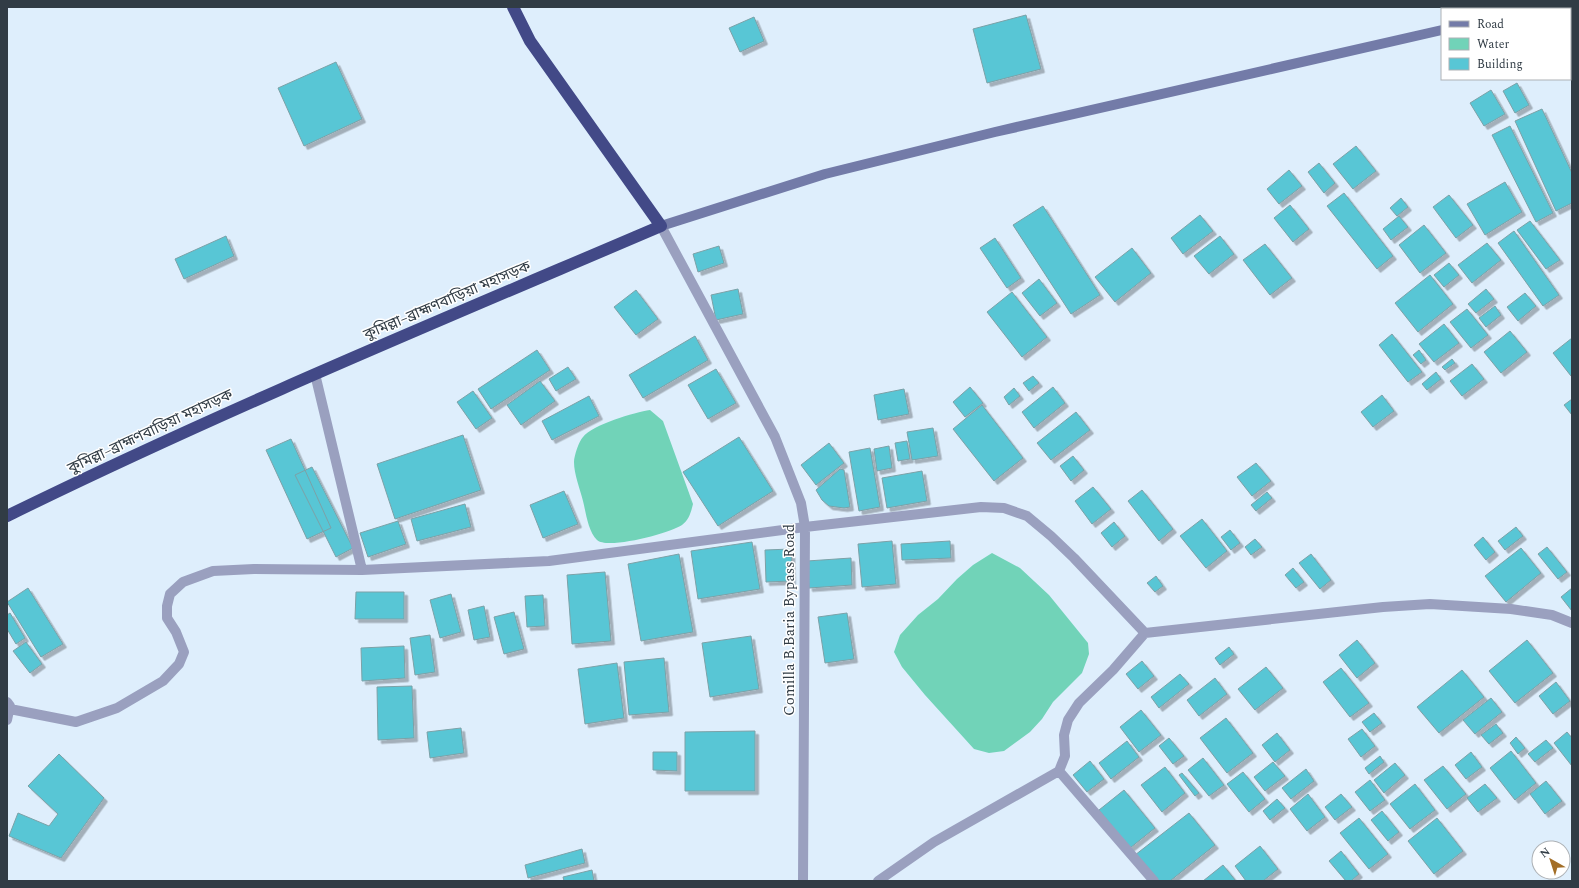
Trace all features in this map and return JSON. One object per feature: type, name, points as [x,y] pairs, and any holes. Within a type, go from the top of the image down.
[{"type":"highway","points":[[513,7],[530,41],[661,226]]},
{"type":"highway","name":"কুমিল্লা–ব্রাহ্মণবাড়িয়া মহাসড়ক","points":[[7,516],[182,433],[315,374],[661,226]]},
{"type":"street","points":[[661,226],[825,174],[995,132],[1441,30]]},
{"type":"street","name":"Comilla B.Baria Bypass Road","points":[[661,226],[775,437],[801,503],[805,527],[803,881]]},
{"type":"street","points":[[315,374],[362,570]]},
{"type":"street","points":[[7,720],[8,705],[76,722],[117,708],[162,681],[179,664],[184,652],[176,632],[167,618],[167,606],[170,594],[183,582],[213,571],[254,569],[362,570],[549,561],[805,527],[981,507],[1004,508],[1027,516],[1052,536],[1145,633]]},
{"type":"street","points":[[878,881],[934,842],[1058,771],[1065,756],[1064,735],[1068,720],[1079,703],[1113,670],[1145,633],[1383,607],[1430,604],[1511,609],[1552,616],[1572,623]]},
{"type":"street","points":[[1058,771],[1154,881]]},
{"type":"water","points":[[650,410],[663,421],[693,504],[690,513],[682,525],[665,532],[626,542],[603,543],[597,540],[591,532],[588,522],[574,467],[574,459],[577,449],[583,437],[595,428],[634,413]]},
{"type":"water","points":[[992,553],[1020,568],[1049,595],[1088,643],[1089,654],[1082,673],[1053,702],[1042,719],[1030,732],[1004,751],[989,753],[974,749],[925,695],[902,667],[894,652],[900,635],[918,615],[938,599],[973,565]]},
{"type":"building","points":[[1026,15],[1041,69],[987,83],[973,29]]},
{"type":"building","points":[[754,17],[764,41],[740,52],[729,28]]},
{"type":"building","points":[[336,62],[362,119],[304,146],[278,88]]},
{"type":"building","points":[[1517,83],[1529,105],[1515,113],[1503,91]]},
{"type":"building","points":[[1491,90],[1505,114],[1484,126],[1470,103]]},
{"type":"building","points":[[1542,109],[1572,173],[1572,203],[1556,211],[1515,121]]},
{"type":"building","points":[[1510,126],[1553,213],[1536,222],[1492,135]]},
{"type":"building","points":[[1356,146],[1376,171],[1353,189],[1333,164]]},
{"type":"building","points":[[1319,163],[1335,183],[1324,193],[1308,172]]},
{"type":"building","points":[[1289,170],[1302,186],[1279,204],[1267,189]]},
{"type":"building","points":[[1505,182],[1522,212],[1485,235],[1467,204]]},
{"type":"building","points":[[1344,193],[1393,256],[1377,269],[1327,206]]},
{"type":"building","points":[[1449,195],[1473,225],[1456,238],[1433,207]]},
{"type":"building","points":[[1401,198],[1408,207],[1397,216],[1390,208]]},
{"type":"building","points":[[1290,205],[1309,229],[1293,242],[1274,218]]},
{"type":"building","points":[[1043,206],[1100,295],[1071,314],[1013,225]]},
{"type":"building","points":[[1200,215],[1213,231],[1183,254],[1171,238]]},
{"type":"building","points":[[1399,216],[1408,227],[1391,240],[1383,229]]},
{"type":"building","points":[[1530,221],[1560,260],[1546,269],[1517,230]]},
{"type":"building","points":[[1424,225],[1446,253],[1420,273],[1399,245]]},
{"type":"building","points":[[1514,231],[1559,295],[1543,306],[1498,243]]},
{"type":"building","points":[[226,236],[234,256],[184,279],[175,259]]},
{"type":"building","points":[[1220,236],[1234,254],[1209,274],[1194,256]]},
{"type":"building","points":[[995,238],[1021,278],[1007,288],[980,248]]},
{"type":"building","points":[[1487,243],[1501,260],[1472,283],[1458,265]]},
{"type":"building","points":[[1265,244],[1292,278],[1270,295],[1243,260]]},
{"type":"building","points":[[719,246],[724,263],[698,272],[693,254]]},
{"type":"building","points":[[1132,248],[1151,273],[1115,302],[1095,277]]},
{"type":"building","points":[[1449,263],[1459,275],[1444,287],[1434,275]]},
{"type":"building","points":[[1430,275],[1453,304],[1418,332],[1395,303]]},
{"type":"building","points":[[1039,279],[1057,303],[1040,316],[1022,293]]},
{"type":"building","points":[[738,289],[743,314],[716,320],[711,295]]},
{"type":"building","points":[[1486,289],[1494,299],[1476,313],[1468,304]]},
{"type":"building","points":[[636,290],[658,319],[636,335],[614,307]]},
{"type":"building","points":[[1012,292],[1047,337],[1022,357],[987,312]]},
{"type":"building","points":[[1525,293],[1536,306],[1518,321],[1507,307]]},
{"type":"building","points":[[1495,306],[1501,315],[1486,327],[1479,318]]},
{"type":"building","points":[[1467,309],[1488,335],[1471,348],[1450,322]]},
{"type":"building","points":[[1444,324],[1459,343],[1434,362],[1419,344]]},
{"type":"building","points":[[1510,331],[1527,352],[1501,373],[1484,352]]},
{"type":"building","points":[[1392,334],[1422,372],[1408,382],[1379,345]]},
{"type":"building","points":[[695,336],[708,360],[643,398],[629,375]]},
{"type":"building","points":[[1572,338],[1572,375],[1571,376],[1553,353]]},
{"type":"building","points":[[537,350],[550,370],[491,409],[478,389]]},
{"type":"building","points":[[1419,350],[1426,360],[1421,364],[1413,355]]},
{"type":"building","points":[[1452,359],[1455,363],[1445,370],[1442,367]]},
{"type":"building","points":[[1472,364],[1484,379],[1462,396],[1450,381]]},
{"type":"building","points":[[568,367],[576,379],[556,391],[549,379]]},
{"type":"building","points":[[716,369],[736,403],[708,419],[688,385]]},
{"type":"building","points":[[1436,372],[1441,379],[1427,390],[1422,384]]},
{"type":"building","points":[[1033,376],[1039,383],[1029,391],[1023,383]]},
{"type":"building","points":[[540,381],[555,401],[521,425],[507,405]]},
{"type":"building","points":[[970,387],[983,403],[965,417],[953,402]]},
{"type":"building","points":[[1053,387],[1065,403],[1034,428],[1022,412]]},
{"type":"building","points":[[1014,388],[1020,396],[1009,405],[1004,397]]},
{"type":"building","points":[[904,389],[909,414],[878,420],[874,395]]},
{"type":"building","points":[[473,391],[492,418],[476,429],[457,402]]},
{"type":"building","points":[[1382,395],[1394,411],[1373,427],[1361,412]]},
{"type":"building","points":[[589,396],[599,416],[552,440],[542,421]]},
{"type":"building","points":[[1572,399],[1572,415],[1564,405]]},
{"type":"building","points":[[982,405],[1023,458],[994,481],[953,429]]},
{"type":"building","points":[[1076,412],[1090,430],[1051,460],[1037,443]]},
{"type":"building","points":[[933,428],[938,456],[912,460],[907,432]]},
{"type":"building","points":[[463,435],[481,490],[395,519],[377,464]]},
{"type":"building","points":[[739,437],[773,491],[718,526],[683,472]]},
{"type":"building","points":[[291,439],[331,528],[307,539],[266,450]]},
{"type":"building","points":[[907,441],[910,459],[898,461],[895,443]]},
{"type":"building","points":[[829,443],[844,463],[816,485],[801,465]]},
{"type":"building","points":[[889,446],[892,468],[877,471],[874,449]]},
{"type":"building","points":[[870,448],[880,507],[859,511],[849,452]]},
{"type":"building","points":[[1073,456],[1084,470],[1071,481],[1060,466]]},
{"type":"building","points":[[1256,463],[1271,481],[1252,496],[1237,477]]},
{"type":"building","points":[[312,467],[353,548],[336,557],[295,475]]},
{"type":"building","points":[[840,469],[844,470],[850,507],[844,508],[829,506],[822,500],[816,490]]},
{"type":"building","points":[[922,471],[927,501],[887,508],[882,478]]},
{"type":"building","points":[[1093,487],[1111,509],[1092,524],[1075,501]]},
{"type":"building","points":[[1142,490],[1173,529],[1159,541],[1128,501]]},
{"type":"building","points":[[564,491],[578,524],[543,538],[530,505]]},
{"type":"building","points":[[1267,492],[1272,498],[1256,511],[1251,505]]},
{"type":"building","points":[[465,504],[471,527],[417,541],[411,519]]},
{"type":"building","points":[[1202,519],[1227,551],[1206,568],[1180,536]]},
{"type":"building","points":[[398,521],[406,544],[368,557],[360,533]]},
{"type":"building","points":[[1114,522],[1125,536],[1112,547],[1101,533]]},
{"type":"building","points":[[1516,527],[1523,536],[1505,550],[1498,541]]},
{"type":"building","points":[[1230,530],[1240,543],[1231,550],[1221,537]]},
{"type":"building","points":[[1483,537],[1495,552],[1486,560],[1474,545]]},
{"type":"building","points":[[1255,539],[1262,547],[1251,555],[1245,547]]},
{"type":"building","points":[[892,541],[896,584],[862,587],[858,544]]},
{"type":"building","points":[[950,541],[951,558],[902,560],[901,544]]},
{"type":"building","points":[[752,542],[760,589],[698,599],[691,551]]},
{"type":"building","points":[[1547,547],[1567,572],[1558,579],[1538,554]]},
{"type":"building","points":[[1521,548],[1541,573],[1506,602],[1485,576]]},
{"type":"building","points":[[791,549],[792,581],[766,582],[765,550]]},
{"type":"building","points":[[679,554],[693,632],[641,641],[628,564]]},
{"type":"building","points":[[1311,554],[1331,580],[1320,589],[1299,563]]},
{"type":"building","points":[[851,558],[852,585],[809,588],[807,561]]},
{"type":"building","points":[[1293,568],[1304,582],[1296,588],[1285,575]]},
{"type":"building","points":[[605,572],[611,641],[572,644],[567,575]]},
{"type":"building","points":[[1156,576],[1163,586],[1155,592],[1147,583]]},
{"type":"building","points":[[28,588],[63,644],[41,657],[7,602]]},
{"type":"building","points":[[1572,588],[1572,611],[1561,597]]},
{"type":"building","points":[[356,592],[404,592],[404,619],[355,619]]},
{"type":"building","points":[[451,594],[461,632],[440,638],[430,600]]},
{"type":"building","points":[[543,595],[545,626],[527,627],[525,596]]},
{"type":"building","points":[[484,606],[490,637],[474,640],[468,610]]},
{"type":"building","points":[[514,612],[524,649],[504,654],[494,617]]},
{"type":"building","points":[[10,613],[25,638],[16,644],[7,629],[7,615]]},
{"type":"building","points":[[847,613],[854,659],[825,663],[818,617]]},
{"type":"building","points":[[430,635],[435,672],[415,675],[410,638]]},
{"type":"building","points":[[751,636],[759,689],[710,697],[702,643]]},
{"type":"building","points":[[1357,640],[1375,663],[1357,678],[1339,655]]},
{"type":"building","points":[[1527,640],[1553,673],[1515,703],[1489,671]]},
{"type":"building","points":[[26,642],[42,664],[30,673],[13,651]]},
{"type":"building","points":[[404,646],[405,678],[362,681],[361,648]]},
{"type":"building","points":[[1229,647],[1234,654],[1220,665],[1215,658]]},
{"type":"building","points":[[664,658],[669,712],[629,715],[624,662]]},
{"type":"building","points":[[1142,661],[1154,676],[1138,689],[1126,674]]},
{"type":"building","points":[[617,663],[624,718],[585,724],[578,669]]},
{"type":"building","points":[[1266,667],[1283,688],[1255,710],[1238,689]]},
{"type":"building","points":[[1341,668],[1369,703],[1350,717],[1323,682]]},
{"type":"building","points":[[1462,670],[1484,697],[1439,733],[1417,707]]},
{"type":"building","points":[[1180,674],[1189,684],[1159,708],[1151,697]]},
{"type":"building","points":[[1215,678],[1227,694],[1199,716],[1187,700]]},
{"type":"building","points":[[1556,682],[1570,701],[1553,714],[1539,696]]},
{"type":"building","points":[[412,686],[414,738],[378,740],[377,687]]},
{"type":"building","points":[[1491,698],[1502,712],[1475,734],[1463,720]]},
{"type":"building","points":[[1141,710],[1161,735],[1139,752],[1120,727]]},
{"type":"building","points":[[1374,713],[1382,723],[1370,732],[1362,722]]},
{"type":"building","points":[[1226,718],[1253,753],[1227,773],[1200,738]]},
{"type":"building","points":[[1496,724],[1503,733],[1489,744],[1481,735]]},
{"type":"building","points":[[461,728],[464,753],[430,758],[427,732]]},
{"type":"building","points":[[1362,729],[1375,746],[1361,757],[1348,739]]},
{"type":"building","points":[[755,731],[755,791],[685,791],[685,732]]},
{"type":"building","points":[[1567,732],[1572,738],[1572,766],[1554,743]]},
{"type":"building","points":[[1277,733],[1290,750],[1275,762],[1262,745]]},
{"type":"building","points":[[1516,737],[1525,748],[1518,754],[1510,743]]},
{"type":"building","points":[[1169,738],[1184,756],[1173,764],[1159,746]]},
{"type":"building","points":[[1546,740],[1553,748],[1535,762],[1528,754]]},
{"type":"building","points":[[1127,741],[1139,757],[1111,779],[1099,763]]},
{"type":"building","points":[[1511,751],[1536,783],[1515,800],[1490,768]]},
{"type":"building","points":[[653,752],[677,752],[677,771],[653,770]]},
{"type":"building","points":[[1471,752],[1482,767],[1466,779],[1455,765]]},
{"type":"building","points":[[59,754],[104,798],[61,858],[9,836],[18,813],[49,826],[58,814],[28,786]]},
{"type":"building","points":[[1380,756],[1384,762],[1369,774],[1365,768]]},
{"type":"building","points":[[1203,758],[1224,785],[1209,796],[1188,770]]},
{"type":"building","points":[[1090,761],[1104,779],[1087,792],[1073,775]]},
{"type":"building","points":[[1273,762],[1285,776],[1265,791],[1254,777]]},
{"type":"building","points":[[1395,763],[1405,775],[1384,793],[1374,780]]},
{"type":"building","points":[[1443,766],[1466,794],[1447,809],[1424,780]]},
{"type":"building","points":[[1165,767],[1185,793],[1162,812],[1141,785]]},
{"type":"building","points":[[1306,769],[1314,781],[1291,799],[1282,788]]},
{"type":"building","points":[[1243,772],[1265,799],[1249,812],[1227,784]]},
{"type":"building","points":[[1182,773],[1199,793],[1195,796],[1179,775]]},
{"type":"building","points":[[1370,780],[1385,800],[1370,811],[1355,792]]},
{"type":"building","points":[[1546,781],[1562,801],[1545,814],[1530,794]]},
{"type":"building","points":[[1415,784],[1435,810],[1410,829],[1390,804]]},
{"type":"building","points":[[1485,784],[1497,798],[1478,812],[1467,798]]},
{"type":"building","points":[[1124,790],[1155,828],[1130,848],[1099,810]]},
{"type":"building","points":[[1308,794],[1325,817],[1307,831],[1290,809]]},
{"type":"building","points":[[1341,794],[1352,807],[1335,820],[1325,807]]},
{"type":"building","points":[[1277,799],[1285,808],[1270,820],[1263,811]]},
{"type":"building","points":[[1382,811],[1399,832],[1388,841],[1371,820]]},
{"type":"building","points":[[1189,813],[1215,845],[1170,881],[1156,881],[1135,855]]},
{"type":"building","points":[[1359,818],[1388,854],[1369,869],[1340,833]]},
{"type":"building","points":[[1437,818],[1463,851],[1434,874],[1408,841]]},
{"type":"building","points":[[1260,846],[1278,869],[1263,881],[1246,881],[1235,866]]},
{"type":"building","points":[[582,849],[585,863],[528,878],[525,865]]},
{"type":"building","points":[[1341,851],[1359,874],[1351,881],[1346,881],[1329,861]]},
{"type":"building","points":[[1223,865],[1236,881],[1203,881]]},
{"type":"building","points":[[592,870],[594,881],[564,881],[563,877]]}]
